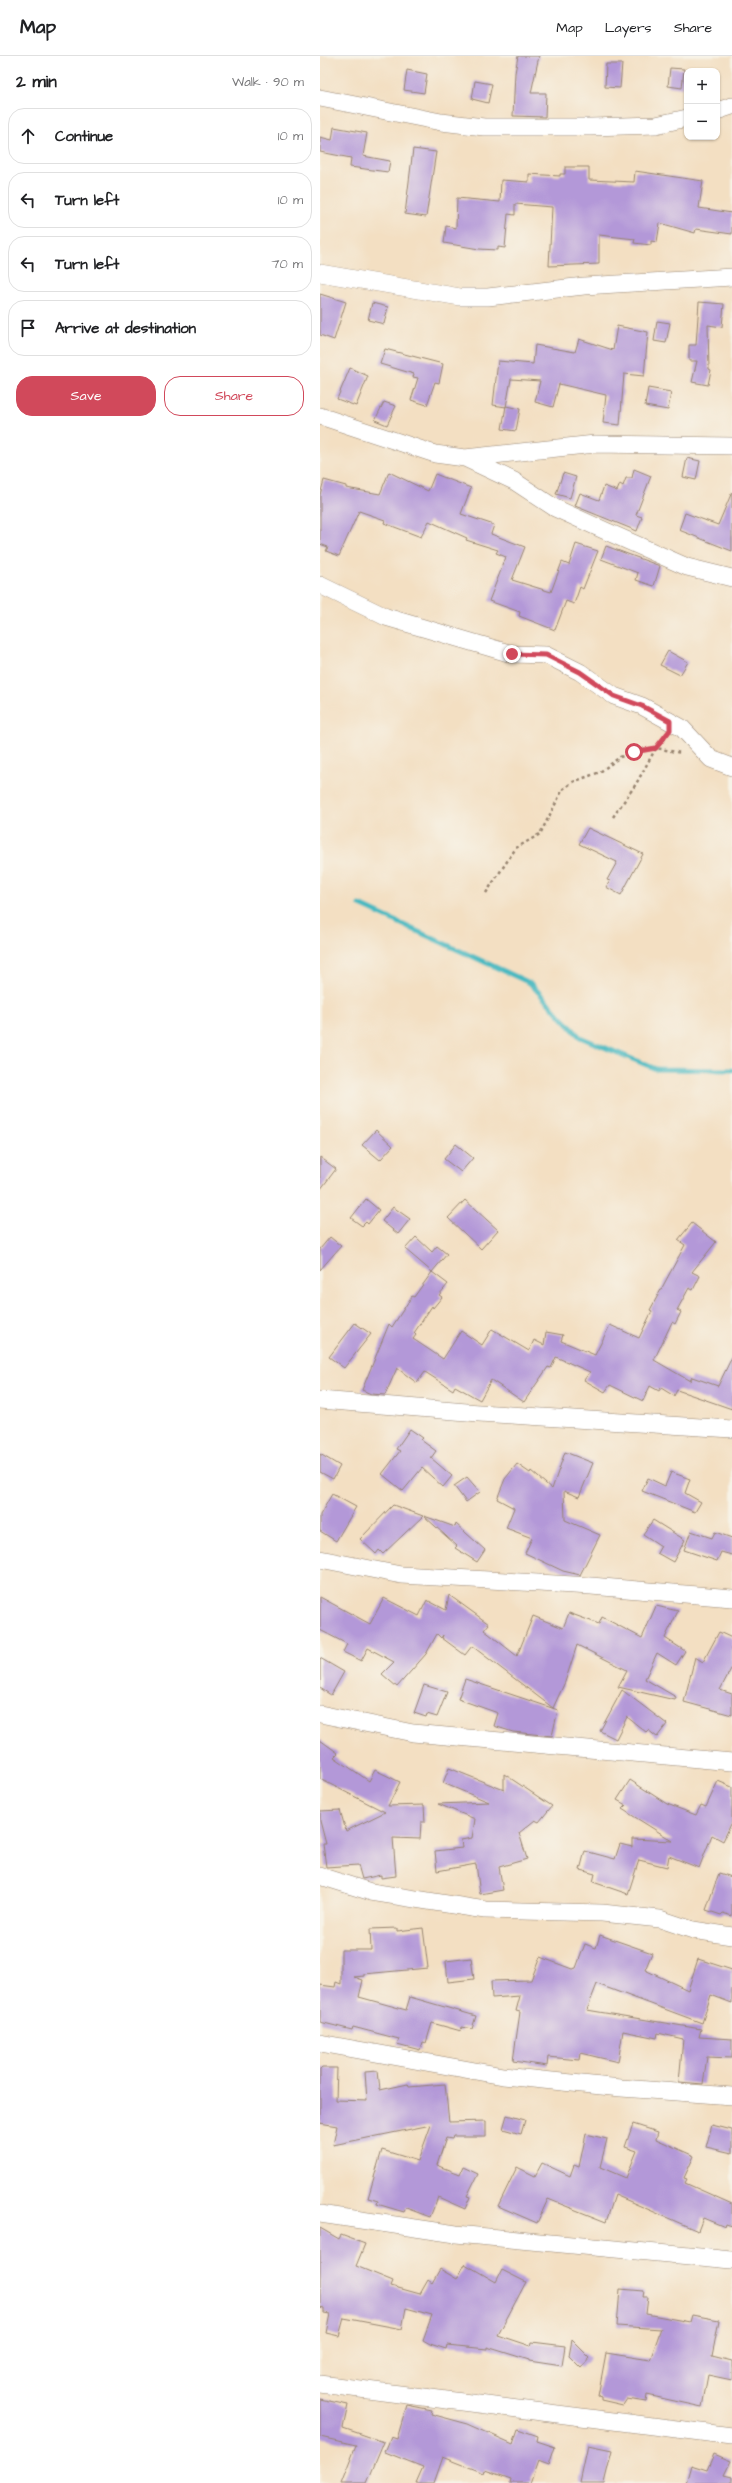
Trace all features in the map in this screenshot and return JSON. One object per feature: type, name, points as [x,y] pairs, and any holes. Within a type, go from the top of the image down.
[{"type":"street","points":[[320,98],[441,122],[484,126],[642,125],[684,118]]},
{"type":"street","points":[[720,110],[732,106]]},
{"type":"street","points":[[320,273],[467,297],[488,297],[584,286],[732,278]]},
{"type":"street","points":[[320,416],[435,454],[465,458],[595,444],[732,446]]},
{"type":"street","points":[[465,458],[514,482],[555,508],[601,529],[686,567],[732,578]]},
{"type":"street","points":[[320,585],[386,617],[512,654],[546,655],[580,672],[614,696],[642,706],[682,728],[711,759],[732,767]]},
{"type":"street","points":[[320,1400],[479,1414],[677,1424],[732,1429]]},
{"type":"street","points":[[320,1559],[401,1576],[591,1586],[732,1598]]},
{"type":"street","points":[[320,1714],[413,1733],[732,1762]]},
{"type":"street","points":[[320,1876],[371,1892],[485,1910],[602,1913],[660,1919],[693,1930],[732,1936]]},
{"type":"street","points":[[320,2043],[503,2076],[621,2088],[732,2096]]},
{"type":"street","points":[[320,2214],[456,2234],[732,2260]]},
{"type":"street","points":[[320,2384],[732,2436]]},
{"type":"path","points":[[613,817],[636,784],[656,748],[670,730],[670,721]]},
{"type":"path","points":[[486,893],[516,848],[540,834],[563,789],[573,782],[600,772],[620,757],[645,749],[656,748]]},
{"type":"building","points":[[518,56],[539,56],[531,93],[546,93],[545,117],[513,116],[515,73]]},
{"type":"building","points":[[606,64],[622,64],[620,88],[605,87]]},
{"type":"building","points":[[670,68],[684,69],[682,88],[668,86]]},
{"type":"building","points":[[407,70],[427,74],[424,93],[404,90]]},
{"type":"building","points":[[475,81],[492,84],[488,103],[472,99]]},
{"type":"building","points":[[334,127],[367,133],[363,156],[390,161],[388,172],[350,167],[351,158],[320,152],[320,137],[332,140]]},
{"type":"building","points":[[413,149],[436,152],[426,217],[405,214]]},
{"type":"building","points":[[565,167],[589,167],[589,180],[634,182],[635,171],[703,181],[699,208],[732,213],[732,234],[696,229],[695,233],[660,223],[657,242],[651,241],[651,245],[634,243],[635,239],[599,235],[599,264],[549,266],[552,207],[515,204],[515,215],[508,214],[505,248],[498,247],[498,250],[479,249],[444,243],[446,226],[456,228],[457,198],[500,202],[501,180],[529,182],[529,174],[560,176],[560,174],[565,174]]},
{"type":"building","points":[[320,294],[346,302],[334,340],[320,335]]},
{"type":"building","points":[[699,302],[724,304],[722,327],[708,325],[709,369],[711,370],[708,385],[692,382],[697,361],[689,361],[689,345],[696,345]]},
{"type":"building","points":[[372,303],[388,307],[384,324],[368,320]]},
{"type":"building","points":[[657,321],[670,323],[666,343],[654,341]]},
{"type":"building","points":[[617,326],[648,332],[644,376],[624,374],[620,425],[603,423],[606,395],[559,384],[553,407],[535,402],[540,381],[511,379],[506,407],[493,405],[498,361],[533,364],[535,345],[575,352],[579,339],[613,350]]},
{"type":"building","points":[[385,349],[443,364],[439,383],[435,382],[427,405],[411,400],[418,378],[413,377],[414,374],[380,364]]},
{"type":"building","points":[[350,368],[368,376],[356,406],[337,399]]},
{"type":"building","points":[[648,388],[671,392],[668,410],[645,406]]},
{"type":"building","points":[[384,402],[396,406],[387,425],[375,420]]},
{"type":"building","points":[[506,406],[520,409],[516,431],[502,429]]},
{"type":"building","points":[[687,458],[700,461],[696,480],[683,477]]},
{"type":"building","points":[[634,469],[651,476],[636,515],[642,517],[637,531],[575,506],[580,493],[599,500],[604,486],[617,491],[620,484],[623,486],[626,478],[632,478]]},
{"type":"building","points":[[389,472],[428,491],[435,474],[471,488],[461,514],[494,525],[491,534],[525,547],[512,580],[551,592],[562,562],[569,565],[576,544],[598,551],[583,589],[580,587],[574,604],[566,601],[555,630],[519,616],[520,612],[489,601],[506,557],[496,553],[498,550],[466,540],[467,538],[429,521],[421,537],[384,523],[385,520],[359,511],[339,556],[326,551],[328,547],[320,544],[320,495],[324,480],[346,486],[346,488],[380,494]]},
{"type":"building","points":[[563,473],[576,477],[570,498],[556,494]]},
{"type":"building","points":[[732,492],[732,551],[679,530],[685,513],[718,525]]},
{"type":"building","points":[[606,546],[660,566],[654,586],[636,580],[638,573],[601,559]]},
{"type":"building","points":[[668,651],[688,662],[680,675],[660,665]]},
{"type":"building","points":[[588,828],[643,854],[621,895],[606,887],[610,881],[607,880],[617,862],[579,844]]},
{"type":"building","points":[[376,1130],[393,1146],[380,1160],[362,1145]]},
{"type":"building","points":[[456,1144],[473,1158],[461,1172],[444,1159]]},
{"type":"building","points":[[320,1157],[336,1169],[320,1190]]},
{"type":"building","points":[[366,1199],[379,1210],[368,1224],[366,1222],[362,1226],[351,1218]]},
{"type":"building","points":[[465,1200],[498,1230],[481,1249],[448,1218]]},
{"type":"building","points":[[393,1207],[410,1219],[398,1234],[382,1221]]},
{"type":"building","points":[[692,1223],[716,1242],[692,1272],[700,1276],[693,1290],[689,1288],[677,1310],[681,1312],[675,1324],[672,1322],[654,1360],[690,1381],[692,1377],[718,1386],[732,1357],[732,1409],[677,1390],[674,1396],[661,1388],[659,1391],[650,1386],[643,1401],[610,1385],[605,1392],[584,1380],[590,1372],[556,1357],[551,1368],[548,1367],[524,1402],[491,1380],[480,1400],[455,1386],[453,1390],[425,1372],[417,1383],[397,1368],[385,1395],[371,1394],[362,1390],[389,1324],[392,1327],[412,1296],[414,1297],[432,1272],[448,1284],[439,1295],[442,1297],[433,1308],[432,1306],[414,1333],[416,1335],[413,1339],[443,1359],[461,1331],[482,1345],[492,1329],[529,1351],[534,1340],[544,1345],[546,1332],[563,1335],[561,1341],[595,1355],[610,1325],[639,1338],[652,1311],[650,1310],[685,1245],[678,1240]]},
{"type":"building","points":[[330,1237],[341,1246],[320,1270],[320,1249]]},
{"type":"building","points":[[416,1237],[432,1252],[437,1246],[447,1254],[432,1272],[405,1249]]},
{"type":"building","points":[[355,1323],[371,1334],[344,1368],[329,1357]]},
{"type":"building","points":[[410,1429],[423,1438],[421,1440],[436,1451],[431,1458],[452,1476],[443,1487],[422,1468],[403,1491],[382,1474],[400,1451],[396,1449]]},
{"type":"building","points":[[565,1452],[593,1463],[579,1497],[564,1491],[565,1520],[600,1535],[580,1575],[563,1571],[525,1553],[532,1538],[506,1528],[514,1508],[497,1499],[505,1479],[517,1464],[530,1473],[531,1471],[552,1489]]},
{"type":"building","points":[[320,1454],[340,1466],[333,1479],[320,1472]]},
{"type":"building","points":[[671,1472],[690,1479],[685,1493],[701,1502],[695,1512],[642,1491],[648,1478],[665,1486]]},
{"type":"building","points":[[467,1477],[480,1492],[466,1502],[454,1486]]},
{"type":"building","points":[[332,1494],[356,1507],[336,1541],[320,1531],[320,1515]]},
{"type":"building","points":[[393,1505],[423,1516],[383,1554],[379,1550],[376,1554],[360,1539]]},
{"type":"building","points":[[424,1516],[455,1527],[456,1524],[485,1550],[477,1562],[455,1548],[457,1546]]},
{"type":"building","points":[[653,1520],[685,1540],[673,1562],[657,1553],[661,1546],[643,1534]]},
{"type":"building","points":[[691,1531],[712,1538],[715,1532],[732,1538],[732,1555],[721,1552],[717,1561],[684,1550]]},
{"type":"building","points":[[449,1595],[489,1624],[484,1630],[517,1656],[533,1616],[563,1628],[569,1613],[599,1624],[602,1617],[642,1638],[656,1606],[678,1611],[665,1638],[685,1651],[676,1665],[657,1653],[645,1679],[676,1697],[675,1700],[618,1687],[627,1670],[577,1645],[565,1682],[553,1708],[472,1646],[465,1655],[442,1638],[443,1635],[441,1638],[437,1634],[426,1654],[397,1687],[382,1674],[394,1662],[368,1648],[361,1661],[343,1652],[347,1644],[320,1630],[320,1597],[370,1624],[384,1598],[419,1616],[427,1600],[446,1610]]},
{"type":"building","points":[[719,1632],[732,1638],[732,1667],[720,1690],[732,1694],[732,1715],[684,1702],[695,1657],[703,1662]]},
{"type":"building","points":[[320,1658],[344,1672],[331,1695],[320,1688]]},
{"type":"building","points":[[465,1679],[558,1710],[552,1736],[513,1732],[494,1726],[498,1713],[458,1699]]},
{"type":"building","points":[[424,1685],[447,1692],[437,1717],[427,1714],[426,1717],[414,1713]]},
{"type":"building","points":[[622,1690],[667,1724],[657,1737],[648,1730],[646,1732],[627,1717],[616,1739],[600,1731]]},
{"type":"building","points":[[320,1740],[338,1753],[334,1757],[369,1781],[375,1770],[400,1782],[388,1806],[424,1805],[425,1822],[421,1822],[420,1839],[393,1838],[396,1876],[381,1878],[381,1875],[362,1879],[358,1865],[326,1867],[323,1844],[326,1844],[320,1821],[320,1811],[340,1810],[346,1831],[385,1812],[320,1779]]},
{"type":"building","points":[[449,1768],[504,1790],[504,1774],[552,1806],[539,1822],[535,1820],[519,1833],[527,1859],[499,1867],[503,1890],[480,1894],[476,1864],[437,1871],[435,1851],[462,1848],[461,1840],[472,1838],[475,1819],[438,1804],[489,1802],[443,1783]]},
{"type":"building","points":[[630,1780],[667,1804],[696,1815],[701,1805],[706,1807],[718,1781],[732,1787],[732,1822],[723,1841],[712,1835],[699,1868],[669,1856],[667,1867],[639,1860],[628,1894],[593,1882],[595,1874],[580,1870],[585,1851],[615,1859],[620,1844],[632,1847],[632,1839],[673,1841],[622,1809],[626,1805],[617,1800]]},
{"type":"building","points":[[719,1873],[732,1877],[732,1916],[723,1913],[721,1915],[706,1910]]},
{"type":"building","points":[[397,1928],[397,1931],[423,1928],[428,1968],[364,1974],[364,1976],[354,1977],[363,1980],[359,1997],[406,2010],[410,1997],[476,2016],[472,2029],[462,2027],[461,2031],[432,2023],[426,2043],[422,2042],[420,2050],[397,2044],[399,2039],[353,2027],[352,2030],[320,2022],[320,1985],[335,1987],[336,1982],[341,1984],[341,1950],[371,1950],[370,1929]]},
{"type":"building","points":[[600,1935],[652,1953],[645,1970],[688,1990],[698,1959],[732,1970],[732,2003],[711,1995],[702,2023],[597,1984],[587,2010],[701,2029],[699,2037],[732,2039],[732,2058],[707,2057],[703,2084],[679,2082],[683,2039],[658,2033],[657,2038],[623,2031],[618,2062],[580,2053],[579,2060],[548,2057],[547,2066],[513,2061],[520,2012],[516,2011],[520,1996],[492,1998],[491,1981],[531,1980],[540,1957],[572,1969],[576,1968],[585,1944],[596,1948]]},
{"type":"building","points":[[471,1958],[474,1979],[448,1982],[446,1961]]},
{"type":"building","points":[[322,2068],[337,2068],[336,2100],[367,2101],[365,2072],[378,2071],[380,2090],[408,2084],[409,2087],[445,2084],[449,2122],[486,2121],[486,2136],[453,2136],[452,2139],[446,2138],[437,2165],[460,2174],[463,2167],[478,2174],[467,2196],[470,2197],[465,2209],[438,2197],[430,2217],[406,2208],[404,2212],[377,2204],[378,2201],[368,2198],[382,2150],[418,2161],[431,2125],[333,2145],[337,2126],[320,2123],[320,2070]]},
{"type":"building","points":[[507,2115],[525,2120],[521,2134],[503,2129]]},
{"type":"building","points":[[633,2124],[658,2132],[656,2139],[694,2156],[684,2178],[687,2179],[685,2183],[732,2204],[732,2226],[726,2224],[725,2227],[703,2218],[698,2231],[615,2195],[606,2222],[548,2199],[537,2223],[498,2206],[517,2167],[535,2176],[542,2163],[570,2176],[574,2165],[579,2167],[586,2134],[607,2139],[600,2167],[626,2178],[637,2151],[625,2147]]},
{"type":"building","points":[[712,2125],[732,2130],[732,2153],[706,2147]]},
{"type":"building","points":[[320,2228],[339,2239],[341,2235],[365,2244],[356,2266],[393,2281],[391,2286],[420,2294],[428,2280],[432,2283],[440,2269],[457,2279],[465,2264],[496,2282],[502,2270],[526,2282],[498,2335],[531,2346],[532,2342],[565,2346],[562,2366],[529,2361],[487,2347],[487,2349],[447,2345],[446,2349],[430,2344],[423,2340],[432,2315],[406,2308],[402,2329],[344,2318],[339,2336],[326,2333],[330,2314],[324,2313],[324,2309],[320,2308]]},
{"type":"building","points":[[620,2289],[644,2291],[643,2297],[648,2297],[646,2314],[690,2322],[692,2315],[719,2320],[712,2356],[732,2361],[732,2380],[708,2375],[702,2407],[647,2395],[646,2402],[627,2399],[623,2405],[601,2400],[601,2397],[598,2396],[606,2353],[650,2360],[661,2329],[617,2326]]},
{"type":"building","points":[[572,2340],[590,2358],[581,2368],[569,2356]]},
{"type":"building","points":[[320,2399],[348,2405],[343,2428],[384,2442],[367,2483],[341,2483],[356,2445],[320,2437]]},
{"type":"building","points":[[407,2405],[432,2410],[431,2414],[468,2424],[513,2444],[518,2429],[538,2436],[537,2441],[555,2447],[549,2465],[538,2461],[530,2483],[510,2483],[511,2479],[485,2470],[484,2473],[443,2457],[434,2483],[416,2483],[423,2467],[385,2452],[391,2437],[397,2439]]},
{"type":"building","points":[[588,2446],[612,2451],[604,2483],[580,2483]]},
{"type":"building","points":[[714,2454],[731,2461],[724,2475],[732,2477],[732,2483],[686,2483],[691,2465],[707,2470]]},
{"type":"waterway","points":[[360,905],[530,983],[580,1037],[656,1069],[732,1070]]},
{"type":"route","points":[[512,654],[546,655],[580,672],[614,696],[642,706],[670,721],[670,730],[656,748],[634,752]]}]
